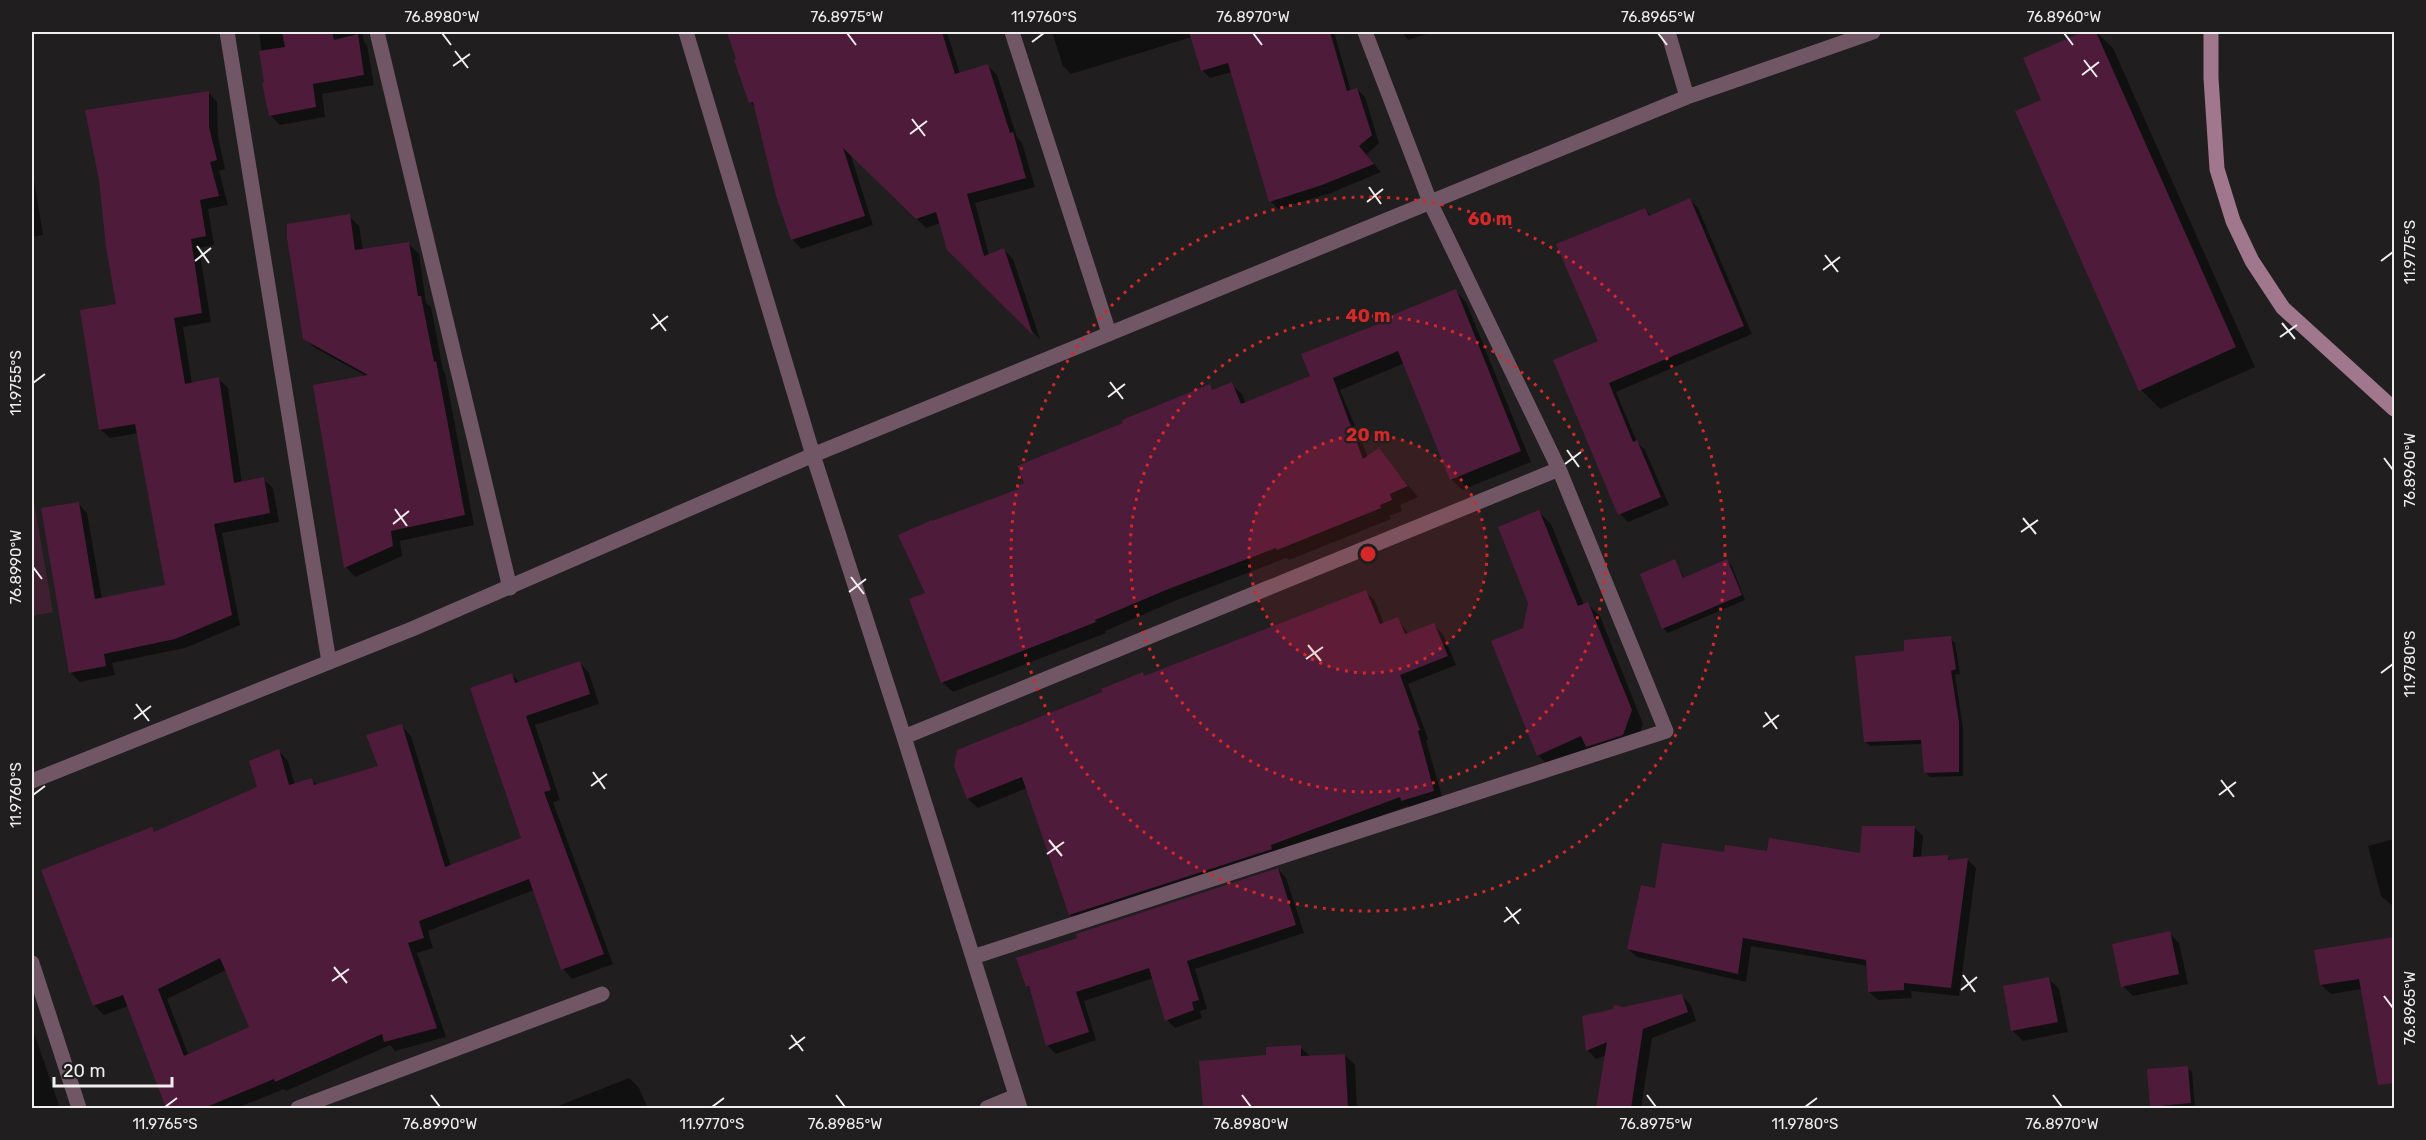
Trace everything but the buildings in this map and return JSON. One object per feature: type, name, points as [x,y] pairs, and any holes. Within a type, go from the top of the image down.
[{"type":"main road","points":[[2211,32],[2211,78],[2217,169],[2233,221],[2252,261],[2283,308],[2394,409]]},
{"type":"street","points":[[227,32],[329,662]]},
{"type":"street","points":[[377,32],[510,588]]},
{"type":"street","points":[[686,32],[813,455],[1018,1102],[987,1108]]},
{"type":"street","points":[[1012,32],[1109,333]]},
{"type":"street","points":[[973,957],[1666,731],[1559,469],[1430,202],[1365,32]]},
{"type":"street","points":[[1668,32],[1687,97]]},
{"type":"street","points":[[32,781],[510,588],[813,455],[1687,97],[1873,32]]},
{"type":"street","points":[[904,737],[1559,469]]},
{"type":"street","points":[[32,963],[79,1108]]},
{"type":"street","points":[[298,1108],[602,994]]},
{"type":"shaded area","points":[[32,491],[53,612],[32,616]]}]
